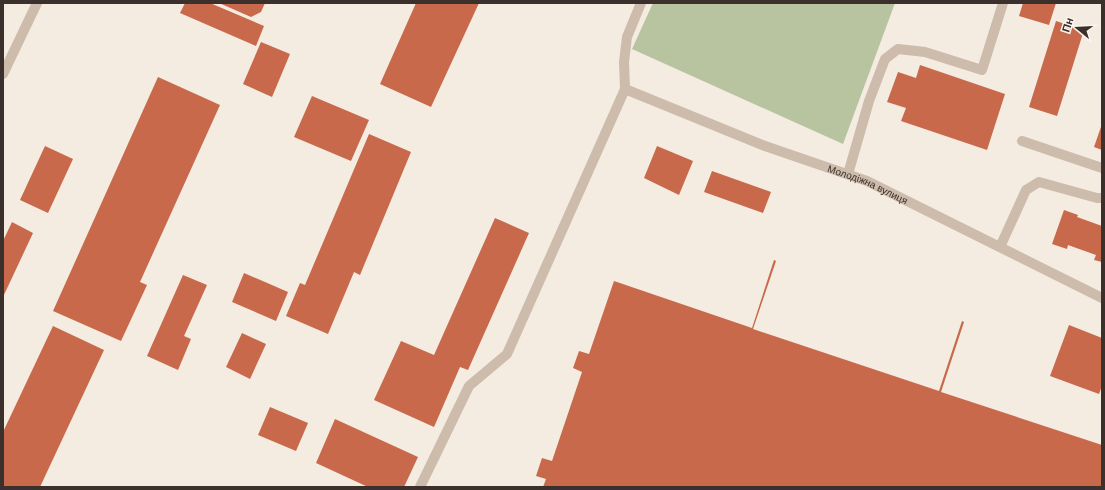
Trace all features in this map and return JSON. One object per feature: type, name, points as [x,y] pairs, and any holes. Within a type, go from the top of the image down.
[{"type":"street","points":[[3,74],[37,3]]},
{"type":"street","points":[[420,487],[468,386],[508,354],[625,89],[624,62],[626,37],[641,3]]},
{"type":"street","points":[[848,174],[869,102],[885,59],[898,49],[925,52],[982,70],[1003,3]]},
{"type":"street","name":"Молодіжна вулиця","points":[[625,89],[765,146],[867,181],[1102,298]]},
{"type":"street","points":[[1022,141],[1102,168]]},
{"type":"street","points":[[1000,247],[1026,190],[1039,182],[1097,198],[1102,198]]},
{"type":"green space","points":[[653,3],[895,3],[843,144],[632,49]]},
{"type":"building","points":[[185,3],[210,3],[264,26],[256,46],[180,13]]},
{"type":"building","points":[[219,3],[265,3],[261,12],[251,17]]},
{"type":"building","points":[[416,3],[479,3],[431,107],[380,84]]},
{"type":"building","points":[[1023,3],[1056,3],[1049,25],[1019,16]]},
{"type":"building","points":[[1056,21],[1084,30],[1057,116],[1029,107]]},
{"type":"building","points":[[261,42],[290,54],[272,97],[243,84]]},
{"type":"building","points":[[920,65],[1005,94],[987,150],[901,121],[906,108],[887,102],[898,72],[916,78]]},
{"type":"building","points":[[158,77],[220,105],[140,282],[147,285],[121,341],[53,311]]},
{"type":"building","points":[[312,96],[369,120],[351,161],[294,137]]},
{"type":"building","points":[[1102,124],[1102,150],[1094,147]]},
{"type":"building","points":[[369,134],[411,152],[360,275],[354,272],[328,334],[286,316],[300,283],[305,285]]},
{"type":"building","points":[[45,146],[73,159],[48,213],[20,200]]},
{"type":"building","points":[[657,146],[693,161],[679,195],[644,178]]},
{"type":"building","points":[[712,171],[771,192],[763,213],[704,192]]},
{"type":"building","points":[[1064,210],[1078,215],[1077,217],[1102,226],[1102,262],[1094,260],[1096,255],[1068,245],[1067,249],[1052,244]]},
{"type":"building","points":[[495,218],[529,233],[468,370],[460,367],[434,427],[374,400],[401,341],[434,355]]},
{"type":"building","points":[[12,222],[33,233],[3,297],[3,241]]},
{"type":"building","points":[[774,260],[776,261],[753,329],[939,391],[962,321],[964,322],[941,392],[1102,445],[1102,487],[543,487],[546,479],[536,476],[542,458],[552,461],[582,372],[573,368],[579,351],[589,354],[614,281],[752,328]]},
{"type":"building","points":[[244,273],[288,292],[276,321],[232,302]]},
{"type":"building","points":[[183,275],[207,285],[184,336],[191,339],[178,370],[147,356]]},
{"type":"building","points":[[1069,325],[1102,338],[1102,386],[1099,394],[1050,376]]},
{"type":"building","points":[[53,326],[104,350],[40,487],[3,487],[3,432]]},
{"type":"building","points":[[242,333],[266,344],[250,379],[226,367]]},
{"type":"building","points":[[270,407],[308,423],[296,451],[258,435]]},
{"type":"building","points":[[335,419],[418,457],[404,487],[368,487],[316,463]]}]
